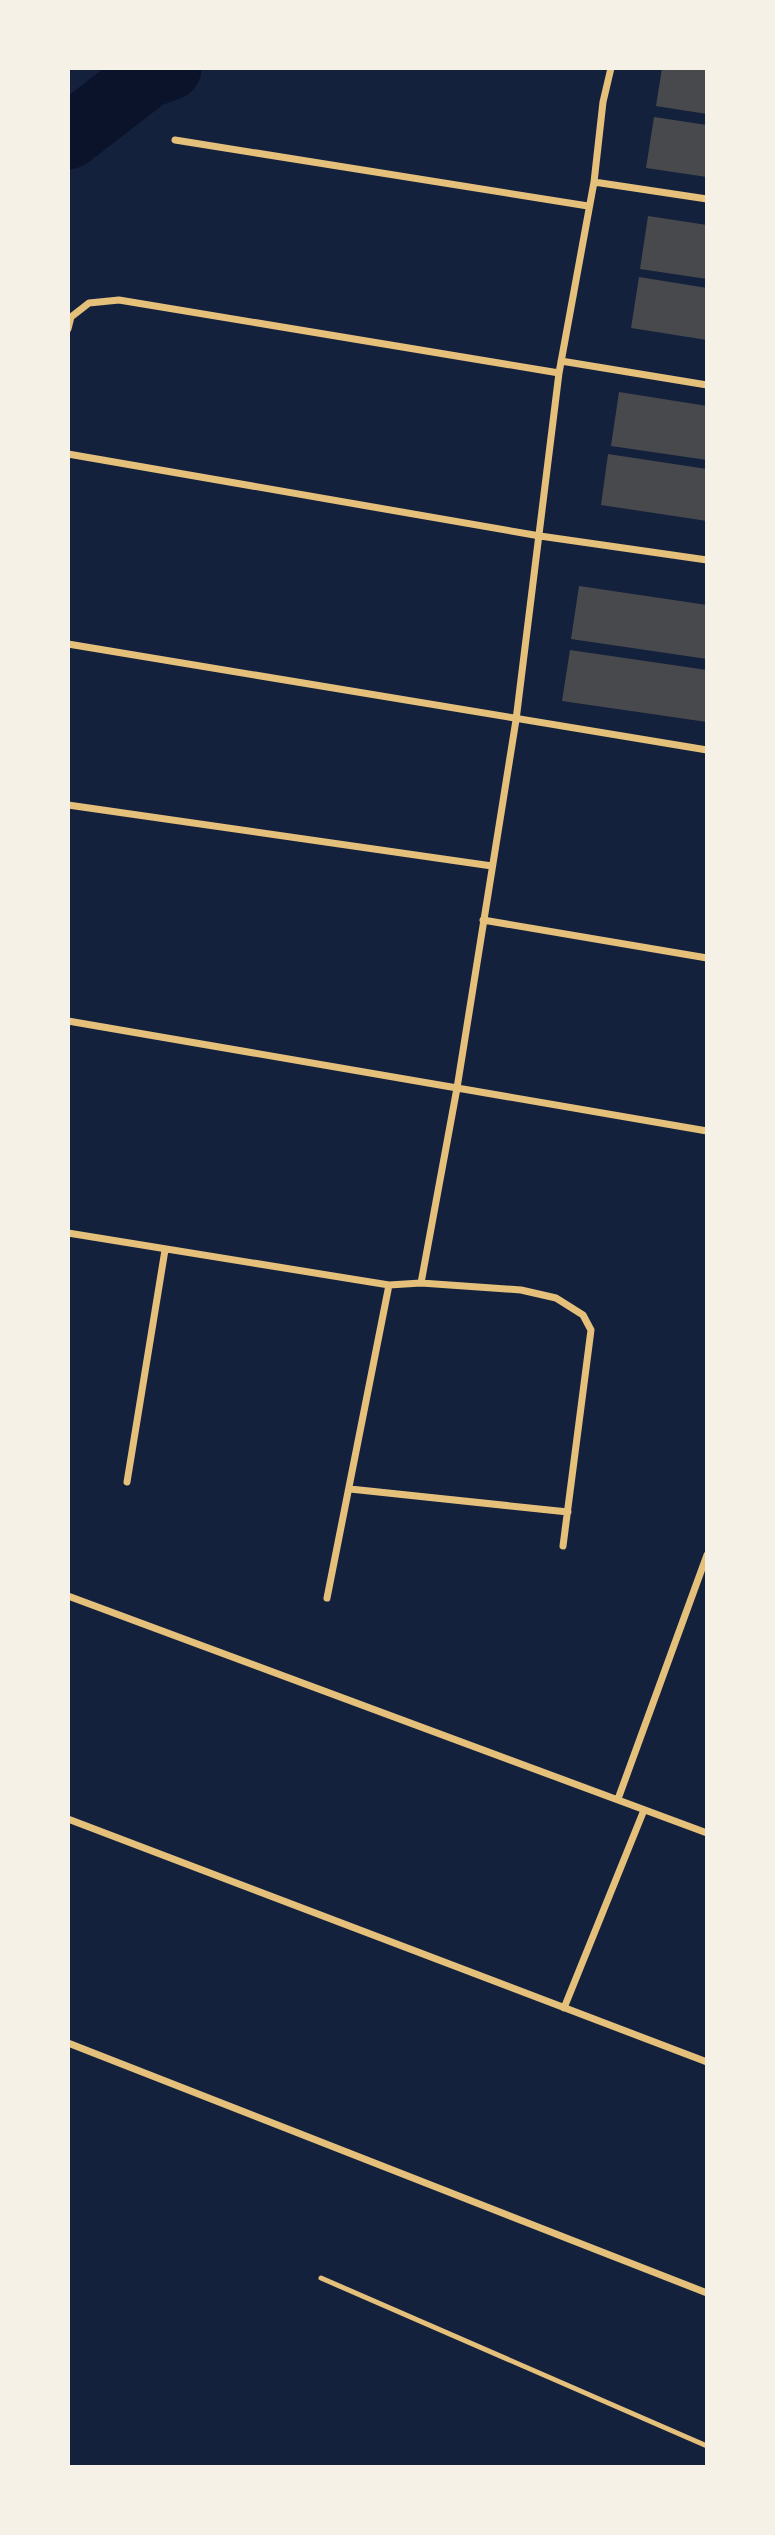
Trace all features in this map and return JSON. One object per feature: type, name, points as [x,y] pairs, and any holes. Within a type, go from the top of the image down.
[{"type":"street","points":[[421,1283],[457,1088],[516,720],[559,373],[594,182],[603,102],[611,68]]},
{"type":"street","points":[[176,140],[588,206]]},
{"type":"street","points":[[594,182],[707,199]]},
{"type":"street","points":[[68,330],[71,317],[89,303],[119,300],[559,373]]},
{"type":"street","points":[[561,361],[707,385]]},
{"type":"street","points":[[68,454],[540,536],[707,560]]},
{"type":"street","points":[[68,645],[707,750]]},
{"type":"street","points":[[68,805],[492,866]]},
{"type":"street","points":[[484,920],[707,958]]},
{"type":"street","points":[[68,1021],[707,1131]]},
{"type":"street","points":[[68,1233],[389,1285],[421,1283],[522,1290],[556,1298],[583,1315],[591,1330],[563,1546]]},
{"type":"street","points":[[127,1482],[165,1250]]},
{"type":"street","points":[[327,1598],[389,1285]]},
{"type":"street","points":[[350,1489],[568,1512]]},
{"type":"street","points":[[618,1800],[707,1555]]},
{"type":"street","points":[[68,1596],[707,1833]]},
{"type":"street","points":[[564,2008],[645,1810]]},
{"type":"street","points":[[68,1819],[707,2062]]},
{"type":"street","points":[[68,2043],[707,2293]]},
{"type":"lane","points":[[321,2278],[707,2446]]},
{"type":"building","points":[[662,68],[707,68],[707,114],[656,106]]},
{"type":"building","points":[[654,117],[707,125],[707,177],[646,168]]},
{"type":"building","points":[[648,216],[707,225],[707,279],[640,269]]},
{"type":"building","points":[[639,277],[707,288],[707,340],[631,328]]},
{"type":"building","points":[[619,392],[707,406],[707,460],[611,446]]},
{"type":"building","points":[[608,454],[707,469],[707,521],[601,505]]},
{"type":"building","points":[[579,586],[707,605],[707,659],[571,639]]},
{"type":"building","points":[[570,650],[707,670],[707,722],[562,701]]},
{"type":"waterway","points":[[68,137],[147,76],[169,68]]}]
